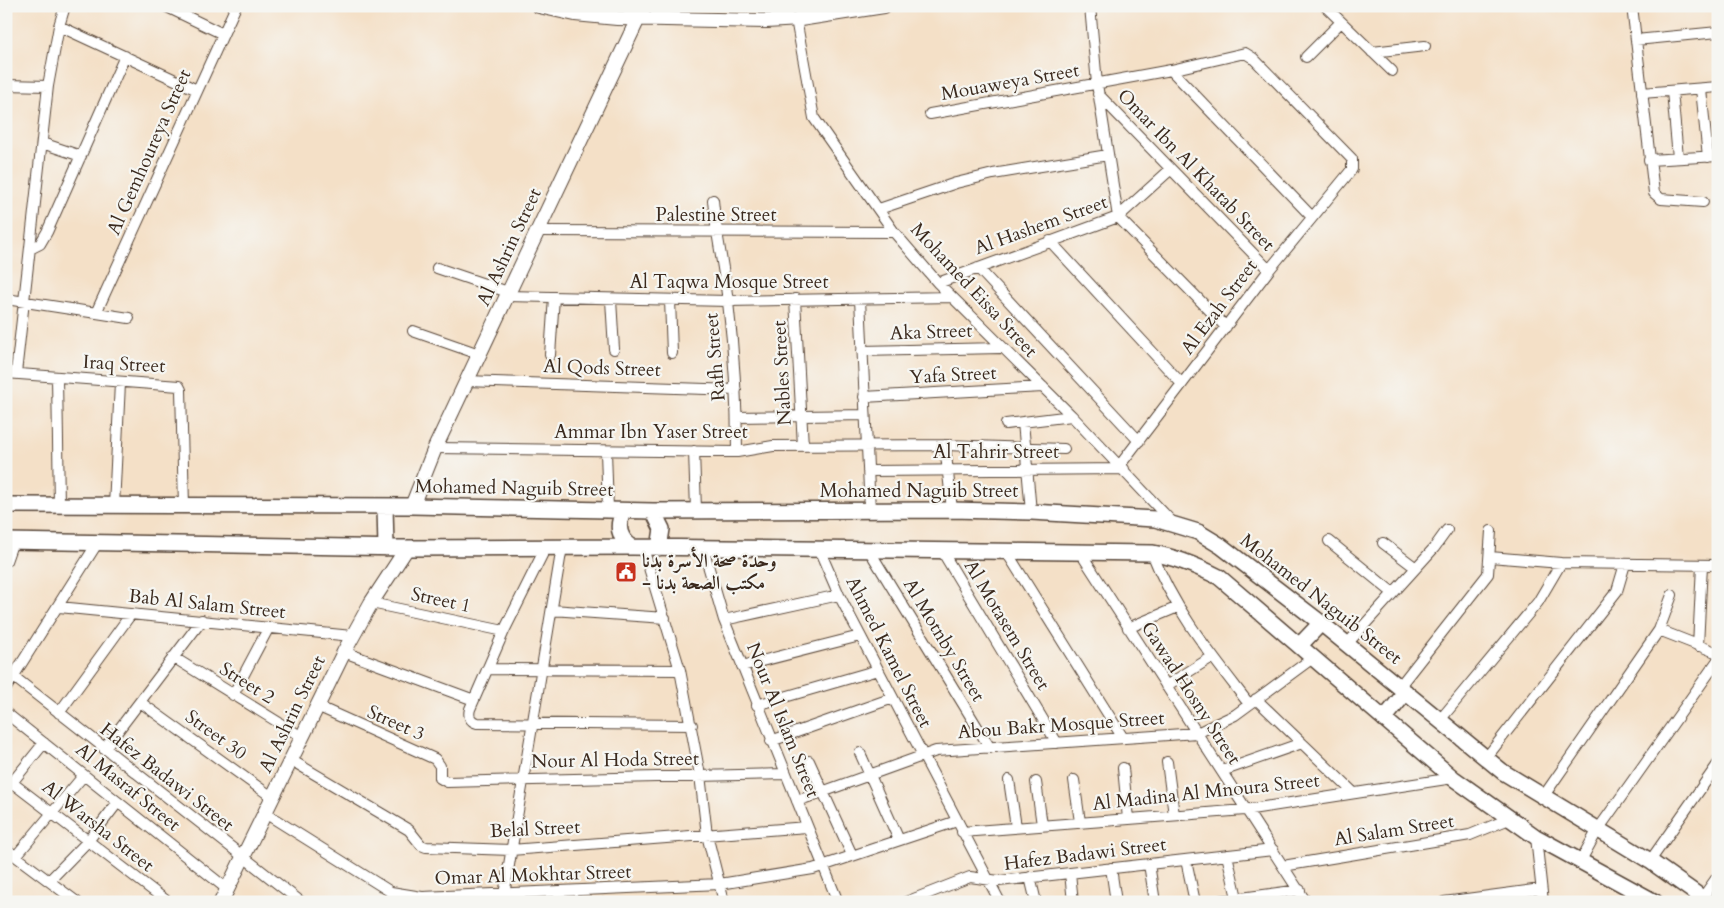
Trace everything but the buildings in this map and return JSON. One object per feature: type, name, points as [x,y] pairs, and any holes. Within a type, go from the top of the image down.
[{"type":"main road","name":"Mohamed Naguib Street","points":[[6,505],[412,506],[653,511],[952,510],[1031,512],[1155,519],[1173,523],[1198,532],[1221,546],[1321,623],[1504,772],[1597,831],[1650,861],[1706,899]]},
{"type":"main road","points":[[385,506],[386,548]]},
{"type":"main road","points":[[624,510],[619,524],[619,531],[626,543],[638,548]]},
{"type":"main road","points":[[653,511],[662,529],[659,548]]},
{"type":"main road","points":[[10,541],[386,548],[554,547],[1152,553],[1196,566],[1218,577],[1300,645],[1453,778],[1536,837],[1637,897],[1655,902]]},
{"type":"main road","points":[[1300,645],[1321,623]]},
{"type":"main road","points":[[1384,719],[1403,689]]},
{"type":"street","points":[[11,373],[24,302],[48,86],[58,26],[65,6]]},
{"type":"street","points":[[165,6],[223,34]]},
{"type":"street","name":"Al Gemhoureya Street","points":[[96,313],[236,6]]},
{"type":"street","points":[[539,6],[576,10],[641,12],[766,21],[799,15],[884,6]]},
{"type":"street","points":[[1090,6],[1098,89],[1118,217],[1226,327]]},
{"type":"street","points":[[1325,6],[1392,71]]},
{"type":"street","points":[[1632,6],[1654,193],[1662,200],[1703,202]]},
{"type":"street","name":"Al Ashrin Street","points":[[412,506],[435,448],[641,12]]},
{"type":"street","name":"Mohamed Eissa Street","points":[[799,15],[814,118],[894,232],[938,283],[1122,467],[1173,523]]},
{"type":"street","points":[[1306,57],[1341,22]]},
{"type":"street","points":[[58,26],[197,90]]},
{"type":"street","points":[[1636,40],[1718,32]]},
{"type":"street","points":[[1372,52],[1425,46]]},
{"type":"street","name":"Mouaweya Street","points":[[930,114],[1098,89],[1245,53],[1250,55],[1349,155],[1353,164],[1349,173]]},
{"type":"street","points":[[30,249],[40,244],[47,232],[124,56]]},
{"type":"street","points":[[1172,70],[1312,217]]},
{"type":"street","points":[[6,85],[48,86]]},
{"type":"street","points":[[1642,93],[1718,87]]},
{"type":"street","name":"Omar Ibn Al Khatab Street","points":[[1098,89],[1171,169],[1269,270]]},
{"type":"street","points":[[1649,160],[1713,156],[1701,89]]},
{"type":"street","points":[[1672,91],[1678,158]]},
{"type":"street","points":[[42,143],[81,156]]},
{"type":"street","points":[[879,209],[956,183],[993,174],[1108,155]]},
{"type":"street","name":"Al Hashem Street","points":[[938,283],[1118,217],[1171,169]]},
{"type":"street","name":"Al Ezah Street","points":[[1122,467],[1139,441],[1269,270],[1349,173]]},
{"type":"street","name":"Rafh Street","points":[[713,200],[716,233],[728,301],[736,390],[737,452]]},
{"type":"street","name":"Palestine Street","points":[[538,231],[894,232]]},
{"type":"street","points":[[1050,241],[1182,384]]},
{"type":"street","name":"Al Taqwa Mosque Street","points":[[437,268],[508,294],[554,297],[611,300],[728,301],[796,298],[952,297]]},
{"type":"street","points":[[978,268],[1139,441]]},
{"type":"street","points":[[550,355],[554,297]]},
{"type":"street","name":"Nables Street","points":[[796,298],[803,446]]},
{"type":"street","points":[[860,299],[870,510]]},
{"type":"street","points":[[6,300],[129,318]]},
{"type":"street","points":[[611,300],[614,349]]},
{"type":"street","points":[[670,300],[672,352]]},
{"type":"street","points":[[413,331],[479,354]]},
{"type":"street","name":"Aka Street","points":[[862,351],[1001,348]]},
{"type":"street","name":"Iraq Street","points":[[11,373],[120,383],[176,384],[180,388],[184,506]]},
{"type":"street","points":[[58,378],[59,505]]},
{"type":"street","name":"Al Qods Street","points":[[466,382],[736,390]]},
{"type":"street","points":[[114,506],[120,383]]},
{"type":"street","name":"Yafa Street","points":[[864,397],[1043,387]]},
{"type":"street","points":[[737,417],[865,415]]},
{"type":"street","points":[[1006,424],[1072,416]]},
{"type":"street","points":[[1023,422],[1031,512]]},
{"type":"street","points":[[945,445],[952,510]]},
{"type":"street","name":"Ammar Ibn Yaser Street","points":[[435,448],[737,452],[772,446],[945,445],[1064,449]]},
{"type":"street","points":[[606,451],[608,510]]},
{"type":"street","points":[[694,452],[696,510]]},
{"type":"street","name":"Al Tahrir Street","points":[[868,471],[1122,467]]},
{"type":"street","points":[[1347,644],[1440,541],[1447,530]]},
{"type":"street","points":[[1403,689],[1488,574],[1491,531]]},
{"type":"street","points":[[6,561],[10,541]]},
{"type":"street","points":[[1329,541],[1393,593]]},
{"type":"street","points":[[6,688],[59,607],[98,542]]},
{"type":"street","points":[[1383,543],[1416,568]]},
{"type":"street","points":[[503,898],[552,610],[554,547]]},
{"type":"street","points":[[554,547],[504,631],[469,715],[474,722],[692,725]]},
{"type":"street","name":"Al Ashrin Street","points":[[224,896],[352,636],[407,548]]},
{"type":"street","points":[[638,548],[665,618],[680,670],[692,725],[707,835],[724,902]]},
{"type":"street","name":"Nour Al Islam Street","points":[[703,548],[724,620],[784,774],[838,902]]},
{"type":"street","name":"Ahmed Kamel Street","points":[[819,549],[839,596],[1000,902]]},
{"type":"street","name":"Al Motnby Street","points":[[869,550],[990,748]]},
{"type":"street","name":"Al Motasem Street","points":[[942,551],[1057,743]]},
{"type":"street","points":[[1006,551],[1123,738]]},
{"type":"street","name":"Gawad Hosny Street","points":[[1080,552],[1306,902]]},
{"type":"street","points":[[1152,553],[1163,583],[1212,657],[1252,702],[1302,743],[1354,793]]},
{"type":"street","points":[[1490,558],[1561,563],[1718,565]]},
{"type":"street","points":[[1440,720],[1538,602],[1561,563]]},
{"type":"street","points":[[1486,758],[1617,591],[1626,564]]},
{"type":"street","points":[[1698,646],[1702,565]]},
{"type":"street","points":[[1543,797],[1659,630],[1672,595]]},
{"type":"street","points":[[724,620],[839,596]]},
{"type":"street","name":"Street 1","points":[[372,603],[504,631]]},
{"type":"street","name":"Bab Al Salam Street","points":[[59,607],[352,636]]},
{"type":"street","points":[[1128,628],[1178,607]]},
{"type":"street","points":[[552,610],[665,618]]},
{"type":"street","points":[[59,714],[131,614]]},
{"type":"street","points":[[104,749],[202,620]]},
{"type":"street","points":[[233,695],[269,627]]},
{"type":"street","points":[[1659,630],[1718,653]]},
{"type":"street","points":[[742,666],[860,636]]},
{"type":"street","points":[[344,652],[474,700]]},
{"type":"street","name":"Street 2","points":[[173,657],[302,737]]},
{"type":"street","points":[[1166,686],[1212,657]]},
{"type":"street","name":"Abou Bakr Mosque Street","points":[[797,801],[870,774],[924,757],[936,751],[1197,733],[1216,726],[1314,657]]},
{"type":"street","points":[[1580,862],[1597,831],[1718,660]]},
{"type":"street","points":[[487,669],[680,670]]},
{"type":"street","points":[[757,704],[878,670]]},
{"type":"street","name":"Hafez Badawi Street","points":[[14,677],[301,902]]},
{"type":"street","points":[[772,740],[893,698]]},
{"type":"street","name":"Street 30","points":[[140,702],[272,797]]},
{"type":"street","name":"Street 3","points":[[317,706],[435,759],[440,766],[440,778],[447,782]]},
{"type":"street","name":"Al Masraf Street","points":[[6,712],[118,802],[224,896]]},
{"type":"street","points":[[8,784],[44,743]]},
{"type":"street","points":[[1222,771],[1302,743]]},
{"type":"street","points":[[860,753],[899,840]]},
{"type":"street","name":"Belal Street","points":[[290,760],[409,830],[423,846],[511,850],[807,827]]},
{"type":"street","points":[[809,761],[852,855]]},
{"type":"street","points":[[1167,762],[1174,815]]},
{"type":"street","points":[[1650,861],[1718,764]]},
{"type":"street","points":[[1123,768],[1128,819]]},
{"type":"street","points":[[16,856],[84,774]]},
{"type":"street","name":"Nour Al Hoda Street","points":[[447,782],[784,774]]},
{"type":"street","name":"Al Madina Al Mnoura Street","points":[[962,832],[1245,810],[1453,778]]},
{"type":"street","points":[[1009,780],[1016,828]]},
{"type":"street","points":[[1074,780],[1080,822]]},
{"type":"street","points":[[1036,782],[1042,826]]},
{"type":"street","name":"Al Warsha Street","points":[[8,784],[52,813],[168,902]]},
{"type":"street","points":[[48,880],[88,841],[118,802]]},
{"type":"street","name":"Omar Al Mokhtar Street","points":[[265,813],[391,892],[422,897],[503,898],[720,884],[813,869],[958,822]]},
{"type":"street","name":"Al Salam Street","points":[[1283,866],[1470,835],[1509,819]]},
{"type":"street","points":[[1536,837],[1543,902]]},
{"type":"street","points":[[6,849],[76,902]]},
{"type":"street","name":"Hafez Badawi Street","points":[[906,902],[970,877],[983,878],[989,881],[1273,850]]},
{"type":"street","points":[[1227,855],[1237,898]]},
{"type":"street","points":[[1186,860],[1195,902]]},
{"type":"street","points":[[1149,864],[1155,902]]},
{"type":"street","points":[[1111,868],[1116,902]]},
{"type":"street","points":[[1070,873],[1073,902]]},
{"type":"street","points":[[1706,899],[1718,876]]},
{"type":"street","points":[[1030,877],[1036,902]]},
{"type":"street","points":[[1444,902],[1541,889]]},
{"type":"street","points":[[1211,902],[1237,898],[1251,899],[1300,890]]},
{"type":"place","name":"وحدة صحة الأسرة بدنا - مكتب الصحة بدنا","points":[[626,572]]}]
